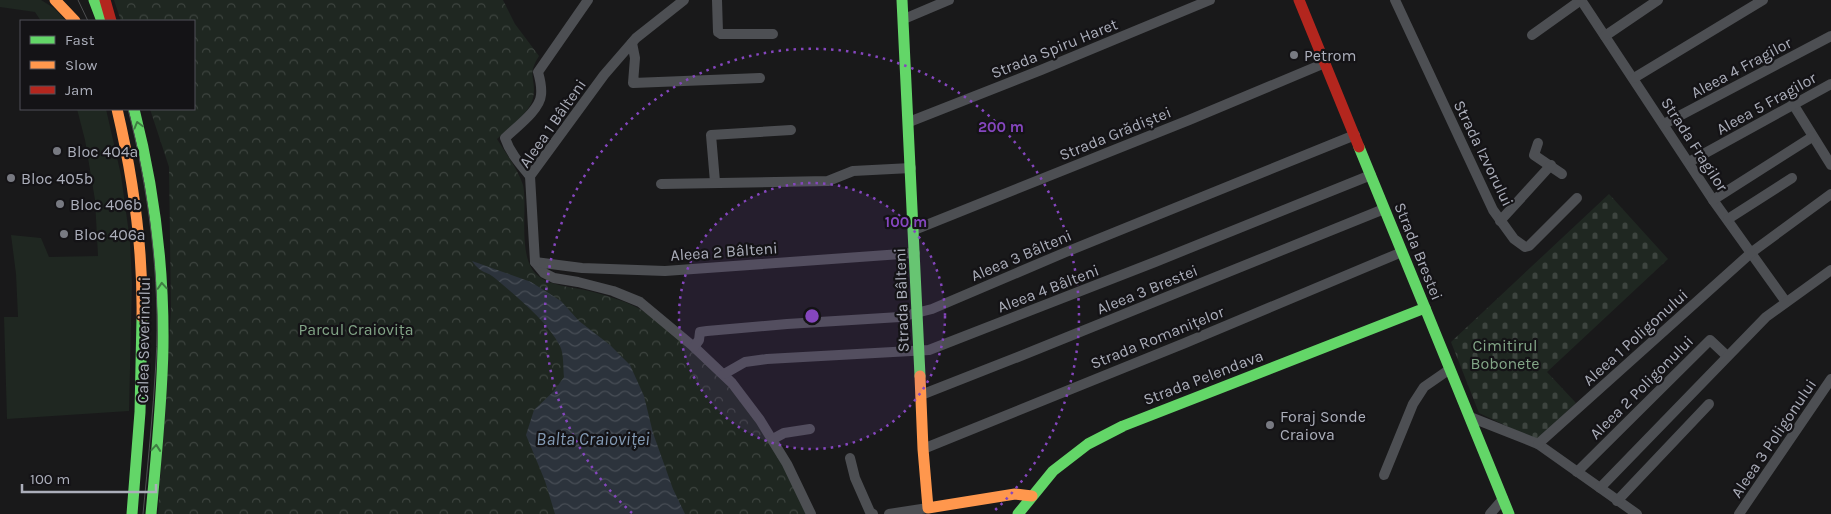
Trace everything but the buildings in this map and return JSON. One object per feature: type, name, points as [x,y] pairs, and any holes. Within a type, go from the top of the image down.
[{"type":"main road","points":[[55,0],[74,20]]},
{"type":"main road","points":[[70,0],[80,20]]},
{"type":"main road","points":[[94,0],[102,20]]},
{"type":"main road","points":[[105,0],[111,20]]},
{"type":"main road","name":"Strada Bâlteni","points":[[902,0],[910,122],[923,450],[928,508]]},
{"type":"main road","name":"Strada Brestei","points":[[1299,0],[1510,514]]},
{"type":"main road","name":"Calea Severinului","points":[[117,110],[131,170],[142,266],[143,365],[132,514]]},
{"type":"main road","name":"Calea Severinului","points":[[134,110],[146,165],[162,288],[163,354],[151,514]]},
{"type":"main road","name":"Strada Pelendava","points":[[1018,514],[1053,471],[1088,444],[1123,426],[1425,308]]},
{"type":"main road","points":[[928,508],[1016,494],[1032,496]]},
{"type":"street","points":[[530,176],[512,152],[505,138],[535,109],[541,97],[541,84],[538,72],[588,0]]},
{"type":"street","name":"Aleea 1 Bâlteni","points":[[535,262],[530,176],[604,75],[632,43],[684,0]]},
{"type":"street","points":[[718,0],[718,32],[721,34],[773,34]]},
{"type":"street","points":[[904,19],[949,0]]},
{"type":"street","name":"Strada Spiru Haret","points":[[910,122],[1210,0]]},
{"type":"street","name":"Strada Izvorului","points":[[1395,0],[1492,210],[1514,239],[1527,247],[1577,198]]},
{"type":"street","points":[[1532,35],[1581,0]]},
{"type":"street","name":"Strada Fragilor","points":[[1581,0],[1714,200],[1786,302]]},
{"type":"street","points":[[1605,36],[1658,0]]},
{"type":"street","points":[[1634,78],[1763,0]]},
{"type":"street","name":"Aleea 4 Fragilor","points":[[1664,124],[1831,36]]},
{"type":"street","points":[[632,43],[635,58],[633,83],[760,78]]},
{"type":"street","name":"Strada Grădiștei","points":[[914,230],[1180,124],[1325,63]]},
{"type":"street","name":"Aleea 5 Fragilor","points":[[1689,162],[1831,84]]},
{"type":"street","points":[[1793,104],[1831,165]]},
{"type":"street","points":[[715,182],[711,135],[791,130]]},
{"type":"street","name":"Aleea 3 Bâlteni","points":[[694,347],[699,340],[700,332],[900,317],[932,309],[1066,252],[1355,135]]},
{"type":"street","points":[[1714,200],[1812,137]]},
{"type":"street","points":[[1538,143],[1534,155],[1562,174]]},
{"type":"street","points":[[1500,221],[1551,165]]},
{"type":"street","points":[[661,184],[828,181],[853,171],[911,168]]},
{"type":"street","name":"Aleea 4 Bâlteni","points":[[724,374],[746,362],[767,359],[929,350],[1371,175]]},
{"type":"street","points":[[1728,219],[1792,178]]},
{"type":"street","name":"Aleea 1 Poligonului","points":[[1538,444],[1752,252],[1831,194]]},
{"type":"street","name":"Aleea 3 Brestei","points":[[921,395],[1384,208]]},
{"type":"street","name":"Strada Romanițelor","points":[[923,450],[1402,252]]},
{"type":"street","name":"Aleea 2 Bâlteni","points":[[535,262],[582,268],[665,270],[915,253]]},
{"type":"street","points":[[535,262],[544,273],[554,278],[614,291],[640,302],[724,374],[744,398],[773,439],[811,514]]},
{"type":"street","points":[[1600,488],[1766,317],[1831,270]]},
{"type":"street","name":"Aleea 2 Poligonului","points":[[1577,472],[1710,340],[1727,356]]},
{"type":"street","points":[[1384,475],[1413,404],[1424,387],[1450,369]]},
{"type":"street","name":"Aleea 3 Poligonului","points":[[1739,514],[1831,379]]},
{"type":"street","points":[[1618,501],[1709,404]]},
{"type":"street","points":[[1470,417],[1538,444],[1637,514]]},
{"type":"street","points":[[773,439],[784,433],[810,428]]},
{"type":"street","points":[[850,458],[855,478],[870,512],[873,514]]},
{"type":"street","points":[[1490,514],[1503,499]]},
{"type":"street","points":[[889,514],[928,508]]},
{"type":"green space","points":[[0,0],[41,0],[54,8],[65,20],[40,20],[35,12],[0,7]]},
{"type":"green space","name":"Parcul Craiovița","points":[[114,0],[503,0],[515,24],[539,56],[533,68],[534,92],[528,109],[497,139],[515,167],[523,185],[525,244],[530,266],[536,274],[547,281],[607,296],[642,310],[699,358],[734,392],[758,424],[807,514],[158,514],[171,310],[169,167],[150,110],[195,110],[195,20],[121,20]]},
{"type":"green space","points":[[77,110],[106,110],[121,175],[130,241],[132,283],[129,411],[7,419],[4,317],[18,317],[16,274],[11,235],[41,238],[49,257],[98,256],[95,200],[85,140]]},
{"type":"green space","name":"Cimitirul Bobonete","points":[[1609,194],[1668,259],[1547,372],[1576,403],[1536,440],[1479,413],[1451,342]]},
{"type":"water","name":"Balta Craioviței","points":[[472,261],[531,282],[561,301],[579,321],[610,345],[630,365],[644,396],[653,433],[673,489],[685,514],[555,514],[545,481],[526,435],[534,410],[554,391],[564,377],[561,349],[554,337],[531,310],[493,276],[481,270]]},
{"type":"tram line","points":[[78,0],[88,20]]},
{"type":"tram line","points":[[128,110],[147,202],[157,299],[156,362],[143,514]]},
{"type":"traffic: fast","points":[[94,0],[102,20]]},
{"type":"traffic: fast","points":[[902,0],[920,376]]},
{"type":"traffic: fast","points":[[134,110],[152,197],[162,287],[162,368],[151,514]]},
{"type":"traffic: fast","points":[[1018,514],[1053,471],[1088,444],[1123,426],[1425,308],[1359,147]]},
{"type":"traffic: fast","points":[[1425,308],[1509,514]]},
{"type":"traffic: fast","points":[[132,514],[140,412],[142,317]]},
{"type":"traffic: slow","points":[[55,0],[74,20]]},
{"type":"traffic: slow","points":[[117,110],[128,160],[136,212],[141,264],[142,317]]},
{"type":"traffic: slow","points":[[920,376],[928,508],[1015,494],[1032,496]]},
{"type":"traffic: jam","points":[[105,0],[111,20]]},
{"type":"traffic: jam","points":[[1299,0],[1359,147]]},
{"type":"place","name":"Petrom","points":[[1294,55]]},
{"type":"place","name":"Bloc 404a","points":[[57,151]]},
{"type":"place","name":"Bloc 405b","points":[[11,178]]},
{"type":"place","name":"Bloc 406b","points":[[60,204]]},
{"type":"place","name":"Bloc 406a","points":[[64,234]]},
{"type":"place","name":"Foraj Sonde Craiova","points":[[1270,425]]}]
